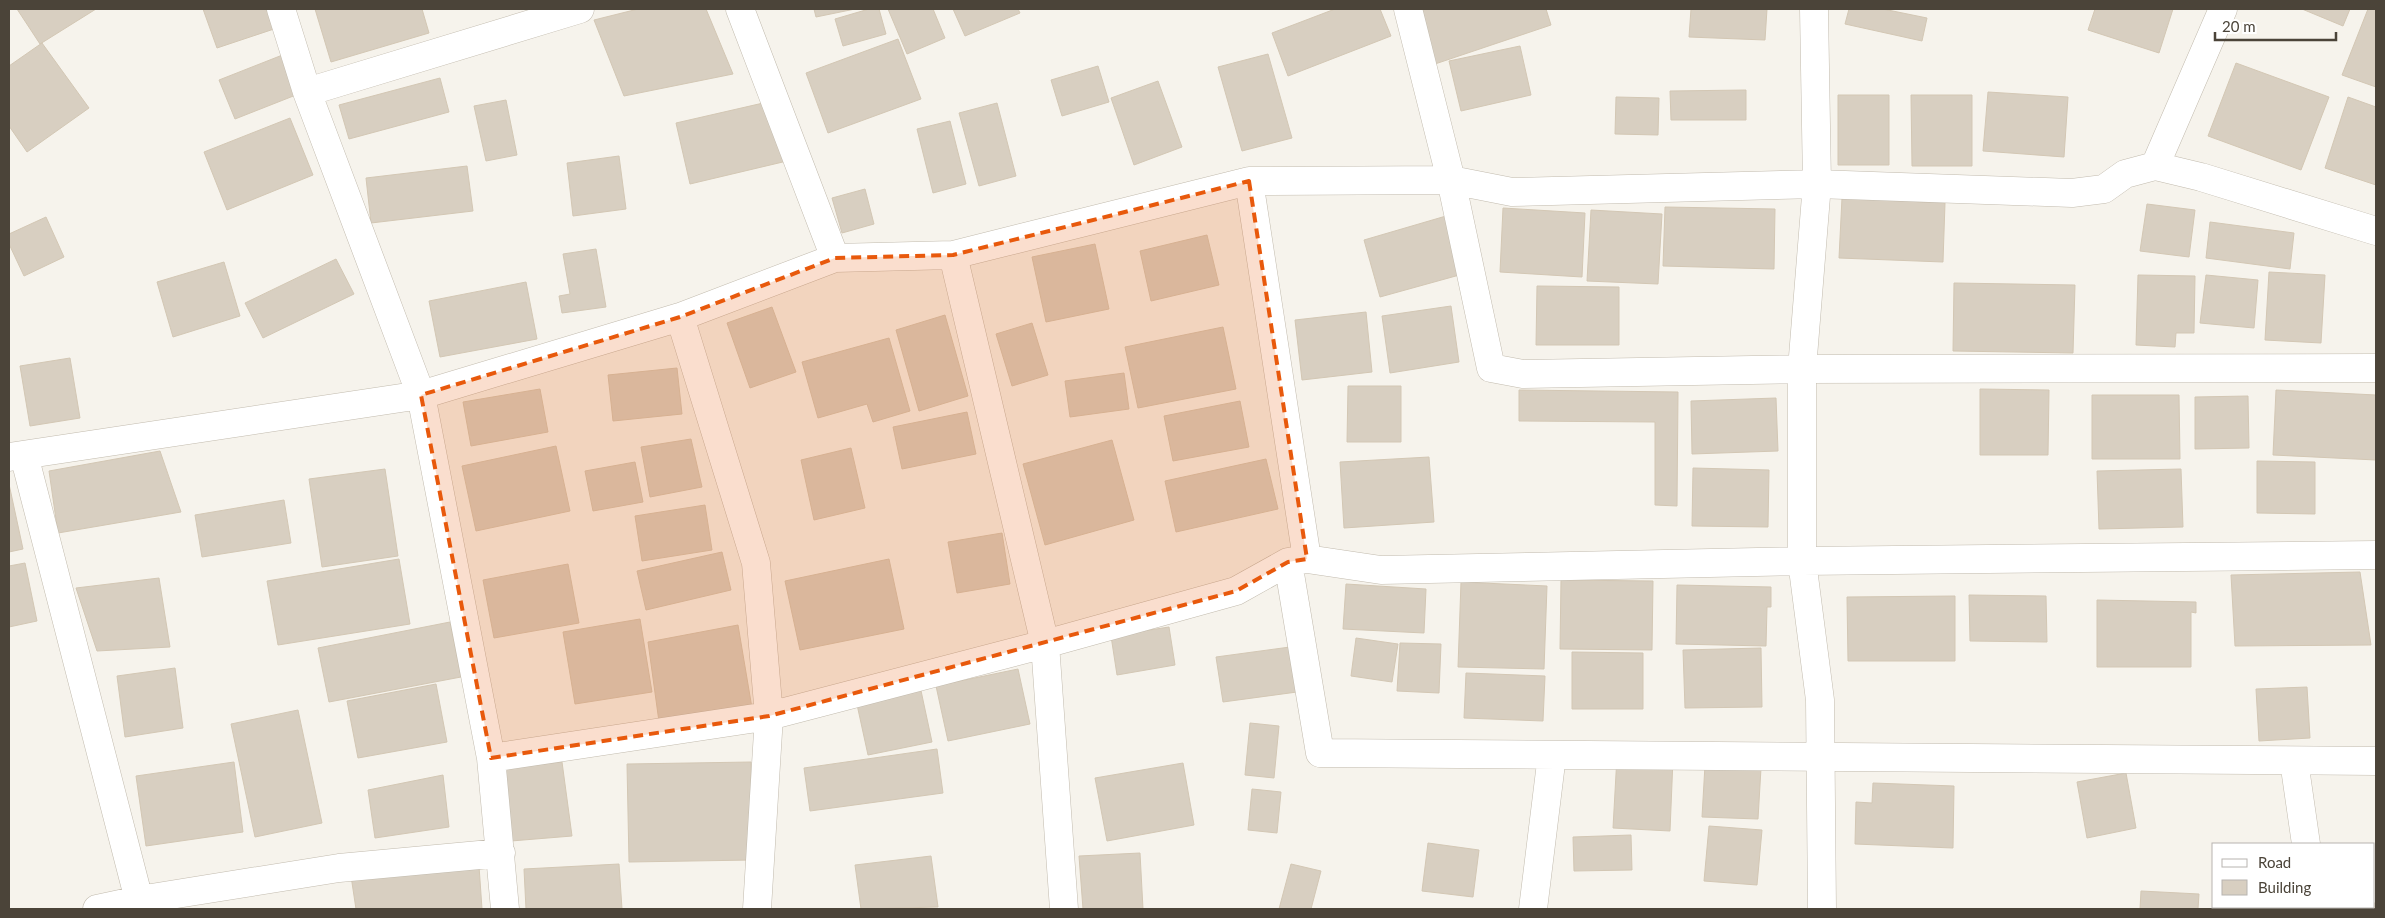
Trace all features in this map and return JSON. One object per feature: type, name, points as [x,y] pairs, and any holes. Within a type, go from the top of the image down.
[{"type":"street","points":[[281,9],[307,92],[421,395],[492,758],[506,909]]},
{"type":"street","points":[[307,92],[580,9]]},
{"type":"street","points":[[740,9],[835,258]]},
{"type":"street","points":[[1408,9],[1452,180],[1491,368],[1523,374],[1802,369],[2376,368]]},
{"type":"street","points":[[1814,9],[1817,184],[1802,369],[1802,561],[1820,700],[1822,909]]},
{"type":"street","points":[[2155,166],[2223,9]]},
{"type":"street","points":[[139,900],[16,456],[421,395],[680,317],[835,258],[952,255],[1249,181],[1452,180],[1520,192],[1817,184],[2072,194],[2104,189],[2125,174],[2155,166],[2201,177],[2376,231]]},
{"type":"street","points":[[1249,181],[1298,560],[1320,753],[2376,761]]},
{"type":"street","points":[[952,255],[1045,644],[1064,909]]},
{"type":"street","points":[[680,317],[756,563],[769,716],[757,909]]},
{"type":"street","points":[[492,758],[769,716],[1045,644],[1236,591],[1298,560],[1381,570],[1802,561],[2376,555]]},
{"type":"street","points":[[1533,909],[1552,755]]},
{"type":"street","points":[[2294,761],[2306,843]]},
{"type":"street","points":[[97,909],[139,900],[339,868],[501,853]]},
{"type":"highlighted area","points":[[1249,181],[1307,559],[1288,562],[1236,591],[769,716],[491,758],[421,395],[680,317],[835,258],[953,255]]},
{"type":"building","points":[[17,9],[96,9],[40,44]]},
{"type":"building","points":[[203,9],[267,9],[274,29],[217,48]]},
{"type":"building","points":[[315,9],[422,9],[429,33],[331,62]]},
{"type":"building","points":[[638,9],[706,9],[733,74],[624,96],[594,20]]},
{"type":"building","points":[[814,9],[855,9],[816,17]]},
{"type":"building","points":[[869,9],[879,9],[886,34],[843,46],[835,19]]},
{"type":"building","points":[[888,9],[933,9],[945,38],[907,54]]},
{"type":"building","points":[[953,9],[1018,9],[1020,13],[965,36]]},
{"type":"building","points":[[1335,9],[1380,9],[1391,36],[1288,76],[1272,33]]},
{"type":"building","points":[[1420,9],[1546,9],[1551,25],[1435,64]]},
{"type":"building","points":[[1691,9],[1767,9],[1765,40],[1689,37]]},
{"type":"building","points":[[1849,9],[1883,9],[1927,18],[1922,41],[1845,24]]},
{"type":"building","points":[[2095,9],[2173,9],[2159,53],[2088,30]]},
{"type":"building","points":[[2302,9],[2350,9],[2343,26]]},
{"type":"building","points":[[2368,9],[2376,9],[2376,87],[2342,75]]},
{"type":"building","points":[[898,39],[921,99],[828,133],[806,73]]},
{"type":"building","points":[[42,43],[89,108],[27,152],[9,126],[9,66]]},
{"type":"building","points":[[1520,46],[1531,95],[1461,111],[1449,61]]},
{"type":"building","points":[[285,54],[301,93],[235,119],[219,80]]},
{"type":"building","points":[[1268,54],[1292,138],[1242,151],[1218,67]]},
{"type":"building","points":[[2236,63],[2329,97],[2301,170],[2208,136]]},
{"type":"building","points":[[1098,66],[1109,102],[1062,116],[1051,80]]},
{"type":"building","points":[[440,78],[449,112],[349,139],[339,105]]},
{"type":"building","points":[[1158,81],[1182,147],[1134,165],[1111,98]]},
{"type":"building","points":[[1746,90],[1746,120],[1671,120],[1670,91]]},
{"type":"building","points":[[1988,92],[2068,97],[2064,157],[1983,151]]},
{"type":"building","points":[[1838,95],[1889,95],[1889,165],[1838,165]]},
{"type":"building","points":[[1911,95],[1972,95],[1972,166],[1912,166]]},
{"type":"building","points":[[1616,97],[1659,98],[1658,135],[1615,134]]},
{"type":"building","points":[[2348,97],[2376,107],[2376,185],[2325,168]]},
{"type":"building","points":[[506,100],[517,155],[486,161],[474,106]]},
{"type":"building","points":[[772,101],[787,161],[690,184],[676,123]]},
{"type":"building","points":[[997,103],[1016,176],[979,186],[959,113]]},
{"type":"building","points":[[290,118],[313,175],[227,210],[204,152]]},
{"type":"building","points":[[950,121],[966,184],[933,193],[917,129]]},
{"type":"building","points":[[619,156],[626,209],[573,216],[567,163]]},
{"type":"building","points":[[467,166],[473,211],[371,223],[366,178]]},
{"type":"building","points":[[865,189],[874,224],[842,233],[832,198]]},
{"type":"building","points":[[1842,198],[1945,203],[1943,262],[1839,258]]},
{"type":"building","points":[[2147,204],[2195,210],[2189,257],[2140,251]]},
{"type":"building","points":[[1665,207],[1775,209],[1774,269],[1663,266]]},
{"type":"building","points":[[1503,208],[1585,213],[1582,277],[1500,272]]},
{"type":"building","points":[[1591,210],[1662,214],[1658,284],[1587,281]]},
{"type":"building","points":[[1446,216],[1463,274],[1380,297],[1364,240]]},
{"type":"building","points":[[46,217],[64,257],[24,276],[9,244],[9,234]]},
{"type":"building","points":[[2210,222],[2294,233],[2290,269],[2206,258]]},
{"type":"building","points":[[1207,235],[1219,285],[1151,301],[1140,251]]},
{"type":"building","points":[[1095,244],[1109,309],[1046,322],[1032,257]]},
{"type":"building","points":[[596,249],[606,307],[562,313],[559,296],[570,294],[563,254]]},
{"type":"building","points":[[336,259],[354,294],[263,338],[245,303]]},
{"type":"building","points":[[224,262],[240,316],[173,337],[157,282]]},
{"type":"building","points":[[2269,272],[2325,275],[2321,343],[2265,340]]},
{"type":"building","points":[[2138,275],[2195,276],[2194,333],[2176,333],[2175,347],[2136,345]]},
{"type":"building","points":[[2206,275],[2258,280],[2254,328],[2200,323]]},
{"type":"building","points":[[526,282],[537,339],[440,357],[429,301]]},
{"type":"building","points":[[1954,283],[2075,285],[2073,353],[1953,351]]},
{"type":"building","points":[[1537,286],[1619,287],[1619,345],[1536,345]]},
{"type":"building","points":[[1451,306],[1459,362],[1390,373],[1382,316]]},
{"type":"building","points":[[772,307],[796,372],[750,388],[727,323]]},
{"type":"building","points":[[1366,312],[1372,372],[1302,380],[1295,320]]},
{"type":"building","points":[[945,315],[968,396],[919,411],[896,330]]},
{"type":"building","points":[[1032,323],[1048,375],[1012,386],[996,334]]},
{"type":"building","points":[[1223,327],[1236,389],[1138,408],[1125,347]]},
{"type":"building","points":[[889,338],[910,411],[873,422],[867,404],[818,418],[802,362]]},
{"type":"building","points":[[70,358],[80,418],[30,426],[20,366]]},
{"type":"building","points":[[677,368],[682,414],[613,421],[608,375]]},
{"type":"building","points":[[1124,373],[1129,409],[1070,417],[1065,381]]},
{"type":"building","points":[[1348,386],[1401,386],[1401,442],[1347,442]]},
{"type":"building","points":[[540,389],[548,432],[471,446],[463,402]]},
{"type":"building","points":[[1980,389],[2049,390],[2048,455],[1980,455]]},
{"type":"building","points":[[1519,390],[1678,392],[1677,506],[1655,505],[1655,422],[1519,421]]},
{"type":"building","points":[[2276,390],[2376,395],[2376,460],[2273,455]]},
{"type":"building","points":[[2092,395],[2179,395],[2180,459],[2092,459]]},
{"type":"building","points":[[2248,396],[2249,448],[2195,449],[2195,397]]},
{"type":"building","points":[[1776,398],[1778,451],[1692,454],[1691,401]]},
{"type":"building","points":[[1240,401],[1249,447],[1173,461],[1164,416]]},
{"type":"building","points":[[967,412],[976,454],[902,469],[893,427]]},
{"type":"building","points":[[691,439],[702,487],[650,497],[641,447]]},
{"type":"building","points":[[1112,440],[1134,520],[1045,545],[1023,464]]},
{"type":"building","points":[[556,446],[570,511],[476,531],[462,466]]},
{"type":"building","points":[[851,448],[865,508],[814,520],[801,460]]},
{"type":"building","points":[[160,451],[181,512],[58,533],[49,471]]},
{"type":"building","points":[[1429,457],[1434,522],[1344,528],[1340,462]]},
{"type":"building","points":[[1266,459],[1278,509],[1176,532],[1165,481]]},
{"type":"building","points":[[2257,461],[2315,462],[2315,514],[2257,513]]},
{"type":"building","points":[[635,462],[643,502],[593,511],[585,471]]},
{"type":"building","points":[[1693,468],[1769,470],[1768,527],[1692,526]]},
{"type":"building","points":[[385,469],[398,556],[322,567],[309,479]]},
{"type":"building","points":[[2181,469],[2183,527],[2099,529],[2097,471]]},
{"type":"building","points":[[9,484],[23,549],[9,552]]},
{"type":"building","points":[[284,500],[291,543],[202,557],[195,515]]},
{"type":"building","points":[[705,505],[712,550],[642,561],[635,516]]},
{"type":"building","points":[[1002,533],[1010,584],[957,593],[948,542]]},
{"type":"building","points":[[722,552],[731,590],[646,610],[637,571]]},
{"type":"building","points":[[399,559],[410,624],[278,645],[267,581]]},
{"type":"building","points":[[889,559],[904,629],[800,650],[785,581]]},
{"type":"building","points":[[25,563],[37,621],[9,627],[9,566]]},
{"type":"building","points":[[568,564],[579,623],[494,638],[483,580]]},
{"type":"building","points":[[2360,572],[2371,645],[2235,646],[2231,575]]},
{"type":"building","points":[[159,578],[170,647],[97,651],[76,588]]},
{"type":"building","points":[[1561,580],[1653,581],[1652,650],[1560,649]]},
{"type":"building","points":[[1461,582],[1547,586],[1544,669],[1458,667]]},
{"type":"building","points":[[1346,584],[1426,589],[1424,633],[1343,629]]},
{"type":"building","points":[[1677,585],[1771,587],[1771,607],[1767,607],[1766,646],[1676,644]]},
{"type":"building","points":[[1969,595],[2046,596],[2047,642],[1970,641]]},
{"type":"building","points":[[1955,596],[1955,661],[1848,661],[1847,597]]},
{"type":"building","points":[[2097,600],[2196,602],[2196,613],[2191,612],[2191,667],[2097,667]]},
{"type":"building","points":[[640,619],[652,692],[575,704],[563,632]]},
{"type":"building","points":[[450,622],[461,677],[329,702],[318,648]]},
{"type":"building","points":[[738,625],[753,714],[660,729],[648,642]]},
{"type":"building","points":[[1169,627],[1175,665],[1117,675],[1111,636]]},
{"type":"building","points":[[1356,638],[1398,644],[1392,682],[1351,676]]},
{"type":"building","points":[[1400,643],[1441,644],[1439,693],[1397,691]]},
{"type":"building","points":[[1290,647],[1297,692],[1223,702],[1216,657]]},
{"type":"building","points":[[1761,648],[1762,707],[1685,708],[1683,650]]},
{"type":"building","points":[[1572,652],[1643,653],[1643,709],[1572,709]]},
{"type":"building","points":[[175,668],[183,728],[125,737],[117,676]]},
{"type":"building","points":[[1018,669],[1030,724],[948,741],[936,686]]},
{"type":"building","points":[[1466,673],[1545,676],[1543,721],[1464,718]]},
{"type":"building","points":[[436,684],[447,742],[358,758],[347,701]]},
{"type":"building","points":[[920,686],[932,742],[868,755],[856,700]]},
{"type":"building","points":[[2307,687],[2310,738],[2259,741],[2256,689]]},
{"type":"building","points":[[298,710],[322,823],[255,837],[231,724]]},
{"type":"building","points":[[1250,723],[1279,726],[1274,778],[1245,775]]},
{"type":"building","points":[[937,749],[943,793],[810,811],[804,768]]},
{"type":"building","points":[[1617,756],[1673,759],[1670,831],[1613,828]]},
{"type":"building","points":[[234,762],[243,832],[146,846],[136,776]]},
{"type":"building","points":[[562,762],[572,836],[511,841],[501,769]]},
{"type":"building","points":[[751,762],[752,860],[629,862],[627,764]]},
{"type":"building","points":[[1183,763],[1194,825],[1107,841],[1095,778]]},
{"type":"building","points":[[1705,765],[1761,768],[1758,819],[1702,817]]},
{"type":"building","points":[[2126,773],[2136,828],[2087,838],[2077,782]]},
{"type":"building","points":[[443,775],[449,827],[375,838],[368,790]]},
{"type":"building","points":[[1873,783],[1954,786],[1953,848],[1855,844],[1856,802],[1872,803]]},
{"type":"building","points":[[1252,789],[1281,792],[1277,833],[1248,830]]},
{"type":"building","points":[[1709,826],[1762,830],[1757,885],[1704,881]]},
{"type":"building","points":[[1631,835],[1632,870],[1574,871],[1573,837]]},
{"type":"building","points":[[1428,843],[1479,850],[1473,897],[1422,891]]},
{"type":"building","points":[[1140,853],[1143,909],[1083,909],[1079,856]]},
{"type":"building","points":[[931,856],[938,907],[861,909],[855,865]]},
{"type":"building","points":[[619,864],[622,909],[526,909],[524,869]]},
{"type":"building","points":[[1291,864],[1321,871],[1311,909],[1279,909]]},
{"type":"building","points":[[479,866],[482,909],[356,909],[351,876]]},
{"type":"building","points":[[2141,891],[2199,894],[2198,909],[2140,909]]},
{"type":"building","points":[[2376,903],[2376,909],[2328,909],[2375,908]]}]
